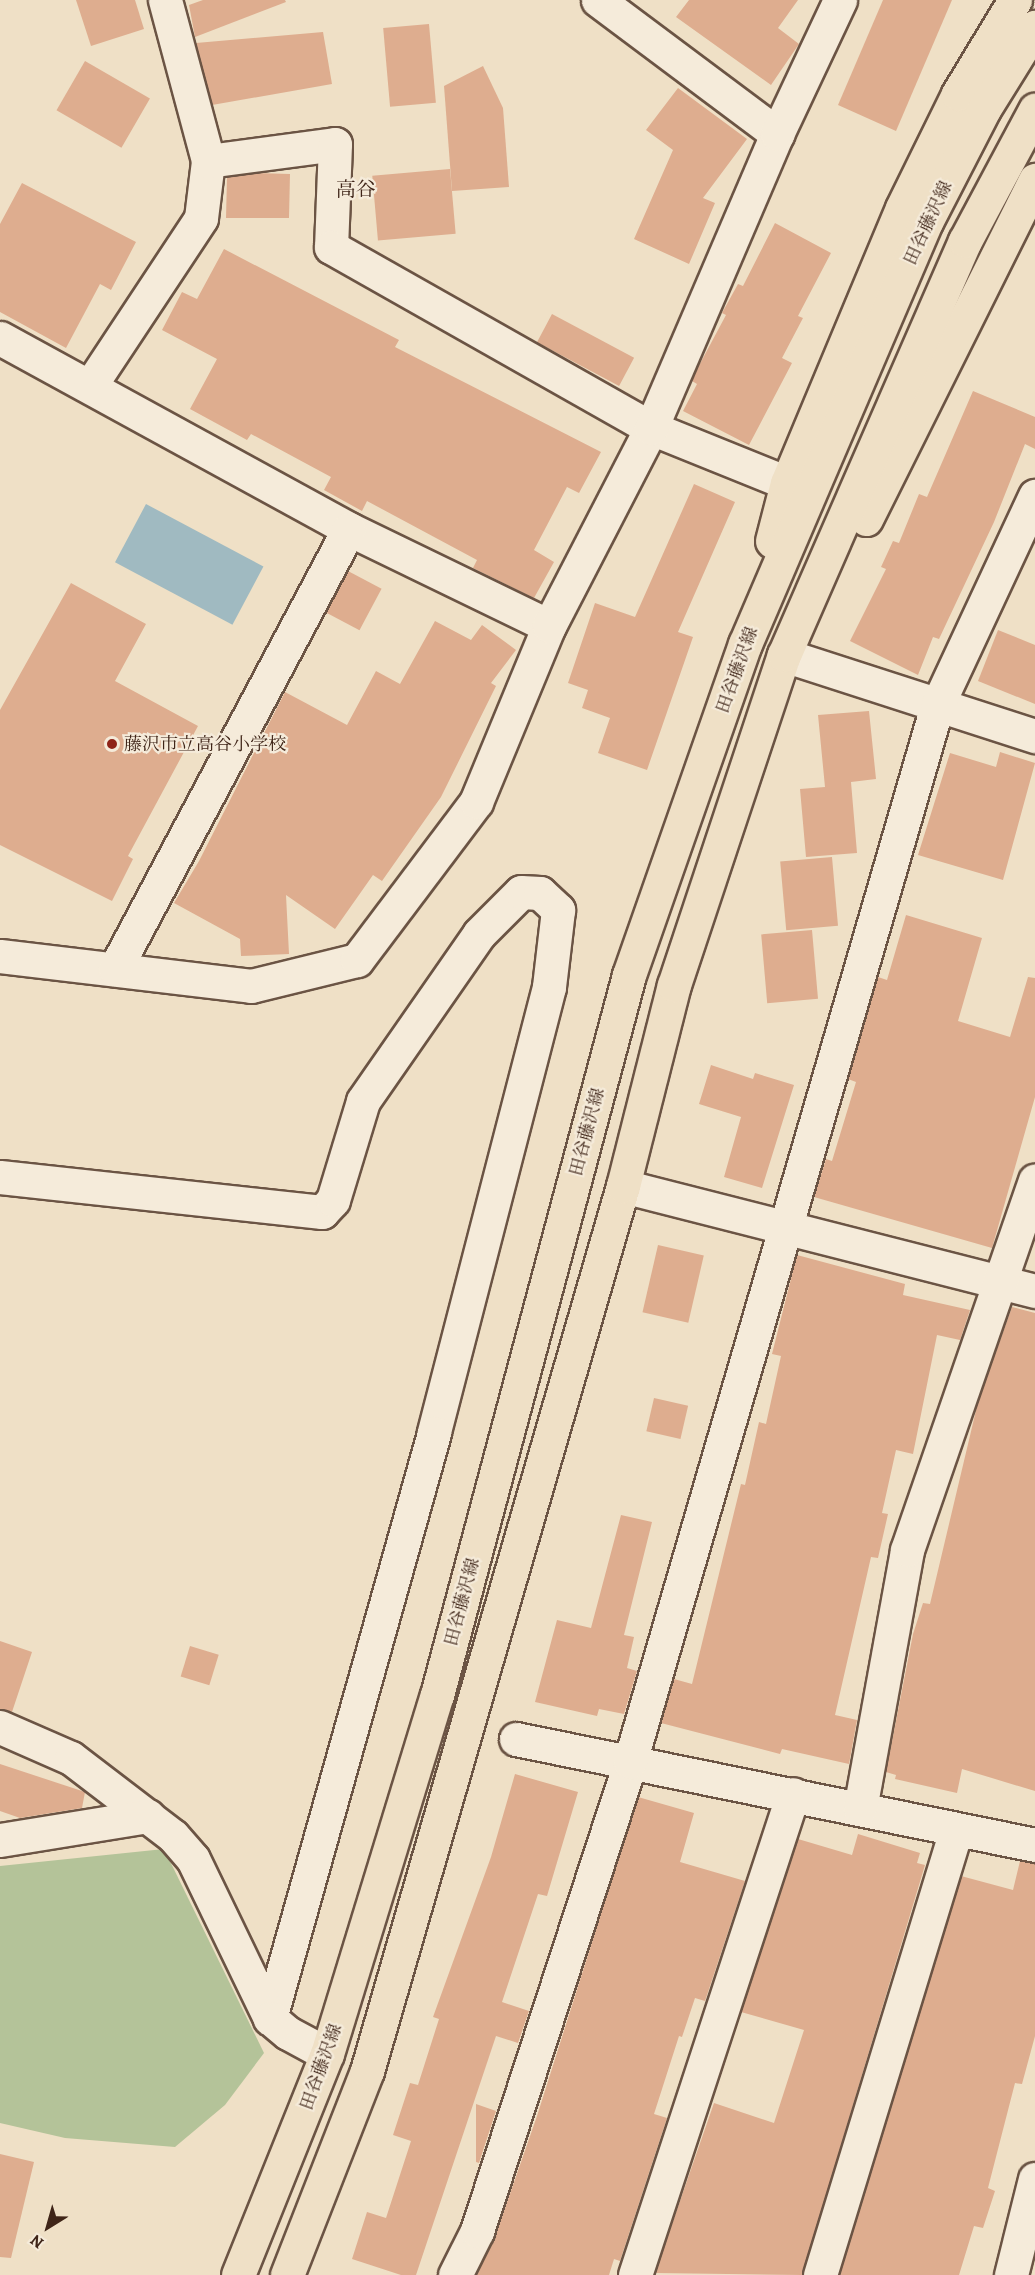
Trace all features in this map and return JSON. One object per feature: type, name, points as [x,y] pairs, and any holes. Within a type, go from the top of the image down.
[{"type":"main road","points":[[745,644],[787,483],[902,208],[958,94],[1015,0]]},
{"type":"main road","name":"田谷藤沢線","points":[[238,2275],[327,2054],[437,1695],[629,975],[745,644],[926,222],[984,109],[1035,27]]},
{"type":"main road","points":[[287,2275],[367,2072],[622,1186],[674,985],[784,655],[965,241],[1035,110]]},
{"type":"main road","points":[[784,655],[864,524],[1035,180]]},
{"type":"street","points":[[90,386],[201,218],[208,160],[165,0]]},
{"type":"street","points":[[598,0],[777,134]]},
{"type":"street","points":[[0,956],[251,986],[357,960],[476,802],[549,626],[651,428],[777,134],[840,0]]},
{"type":"street","points":[[208,160],[335,144],[331,247],[651,428],[787,483]]},
{"type":"street","points":[[0,338],[349,529],[549,626]]},
{"type":"street","points":[[455,2275],[477,2231],[630,1762],[937,706],[1035,496]]},
{"type":"street","points":[[115,969],[349,529]]},
{"type":"street","points":[[784,655],[1035,736]]},
{"type":"street","points":[[0,1177],[322,1212],[333,1200],[363,1101],[479,934],[521,892],[540,893],[558,910],[549,987],[434,1433],[270,2018]]},
{"type":"street","points":[[860,1809],[907,1550],[1035,1181]]},
{"type":"street","points":[[622,1186],[1035,1291]]},
{"type":"street","points":[[0,1727],[71,1758],[173,1836],[193,1859],[270,2018],[288,2033],[327,2054]]},
{"type":"street","points":[[516,1739],[1035,1845]]},
{"type":"street","points":[[635,2275],[794,1794]]},
{"type":"street","points":[[0,1840],[148,1816]]},
{"type":"street","points":[[820,2275],[957,1829]]},
{"type":"street","points":[[1011,2275],[1035,2179]]},
{"type":"green space","points":[[164,1849],[264,2053],[225,2105],[175,2147],[65,2138],[0,2123],[0,1866]]},
{"type":"water","points":[[146,504],[263,566],[232,625],[115,562]]},
{"type":"building","points":[[76,0],[135,0],[144,29],[91,46]]},
{"type":"building","points":[[203,0],[285,0],[286,2],[195,37],[189,5]]},
{"type":"building","points":[[689,0],[798,0],[778,28],[799,44],[771,85],[676,17]]},
{"type":"building","points":[[883,0],[952,0],[896,131],[838,105]]},
{"type":"building","points":[[429,24],[436,103],[390,107],[383,28]]},
{"type":"building","points":[[323,32],[332,84],[212,105],[196,43]]},
{"type":"building","points":[[85,61],[150,98],[121,148],[57,110]]},
{"type":"building","points":[[483,66],[503,108],[509,187],[452,191],[444,86]]},
{"type":"building","points":[[678,88],[747,139],[703,198],[715,203],[689,264],[634,239],[673,150],[646,130]]},
{"type":"building","points":[[450,169],[456,234],[378,241],[372,176]]},
{"type":"building","points":[[256,173],[290,174],[289,218],[226,218],[227,177]]},
{"type":"building","points":[[22,183],[136,242],[111,290],[100,284],[66,348],[0,312],[0,224]]},
{"type":"building","points":[[775,223],[831,253],[798,316],[803,318],[782,358],[792,363],[749,445],[683,411],[697,384],[692,381],[695,373],[726,315],[722,313],[738,284],[743,286]]},
{"type":"building","points":[[224,249],[399,340],[395,347],[601,452],[579,493],[567,487],[534,550],[554,562],[534,598],[473,568],[477,560],[367,501],[362,511],[324,490],[331,477],[251,434],[247,440],[190,409],[217,359],[162,330],[182,292],[197,299]]},
{"type":"building","points":[[552,314],[634,358],[619,386],[537,342]]},
{"type":"building","points":[[973,391],[1035,417],[1035,449],[1025,444],[994,522],[939,639],[933,637],[918,675],[850,641],[886,569],[881,567],[893,541],[899,543],[919,494],[927,497]]},
{"type":"building","points":[[694,484],[735,502],[678,632],[693,637],[647,770],[598,753],[610,718],[582,708],[588,690],[568,683],[595,603],[635,617]]},
{"type":"building","points":[[348,571],[382,589],[359,630],[326,612]]},
{"type":"building","points":[[71,583],[146,624],[115,681],[198,726],[128,856],[133,859],[112,901],[0,845],[0,710]]},
{"type":"building","points":[[435,621],[471,640],[482,625],[516,650],[491,683],[496,686],[441,797],[382,881],[373,875],[335,929],[286,895],[289,954],[241,956],[240,939],[174,903],[199,861],[285,692],[347,725],[376,671],[400,684]]},
{"type":"building","points":[[998,630],[1035,645],[1035,704],[978,681]]},
{"type":"building","points":[[869,711],[876,779],[851,782],[857,853],[806,857],[800,789],[825,787],[818,715]]},
{"type":"building","points":[[1000,752],[1035,763],[1003,880],[918,855],[950,753],[996,767]]},
{"type":"building","points":[[832,857],[838,926],[786,930],[780,862]]},
{"type":"building","points":[[906,915],[982,938],[958,1021],[1010,1037],[1028,977],[1035,978],[1035,1097],[992,1248],[814,1197],[826,1159],[832,1161],[856,1082],[848,1079],[878,977],[887,980]]},
{"type":"building","points":[[812,930],[818,999],[767,1003],[761,934]]},
{"type":"building","points":[[711,1065],[753,1079],[755,1073],[794,1085],[762,1188],[724,1177],[741,1117],[699,1104]]},
{"type":"building","points":[[658,1245],[704,1256],[688,1323],[642,1312]]},
{"type":"building","points":[[797,1255],[905,1284],[903,1295],[970,1310],[960,1340],[937,1335],[913,1454],[896,1450],[882,1513],[888,1514],[878,1558],[871,1557],[835,1715],[857,1720],[849,1764],[782,1749],[780,1754],[661,1723],[674,1679],[692,1684],[741,1484],[745,1485],[759,1422],[766,1424],[781,1356],[772,1354]]},
{"type":"building","points":[[1012,1307],[1035,1313],[1035,1791],[962,1769],[957,1793],[895,1779],[896,1775],[886,1772],[913,1634],[923,1603],[930,1604],[978,1402]]},
{"type":"building","points":[[654,1398],[688,1406],[680,1439],[646,1431]]},
{"type":"building","points":[[621,1515],[652,1522],[624,1635],[634,1637],[627,1668],[637,1671],[624,1714],[599,1709],[597,1716],[535,1702],[557,1620],[591,1628]]},
{"type":"building","points":[[0,1641],[32,1652],[12,1712],[0,1709]]},
{"type":"building","points":[[190,1646],[219,1655],[209,1685],[181,1677]]},
{"type":"building","points":[[0,1764],[85,1792],[82,1808],[20,1818],[0,1811]]},
{"type":"building","points":[[515,1774],[578,1792],[547,1896],[538,1894],[502,2002],[529,2011],[518,2043],[496,2036],[416,2275],[401,2275],[352,2259],[367,2212],[386,2218],[411,2141],[393,2135],[410,2083],[418,2085],[439,2019],[433,2017],[491,1857]]},
{"type":"building","points":[[638,1797],[694,1813],[680,1862],[745,1881],[705,2001],[695,1998],[682,2037],[679,2036],[654,2114],[667,2118],[620,2261],[614,2259],[609,2275],[476,2275],[495,2237],[537,2116]]},
{"type":"building","points":[[858,1834],[920,1853],[917,1863],[925,1865],[802,2275],[655,2273],[714,2103],[774,2123],[804,2030],[741,2012],[798,1839],[852,1855]]},
{"type":"building","points":[[1020,1861],[1035,1863],[1035,2036],[1022,2084],[1015,2083],[988,2188],[995,2191],[983,2228],[974,2226],[959,2275],[840,2275],[961,1876],[1013,1890]]},
{"type":"building","points":[[476,2104],[496,2111],[479,2163],[476,2162]]},
{"type":"building","points":[[0,2154],[34,2162],[11,2258],[0,2257]]},
{"type":"place","name":"藤沢市立高谷小学校","points":[[112,744]]},
{"type":"district","name":"高谷","points":[[356,189]]}]
